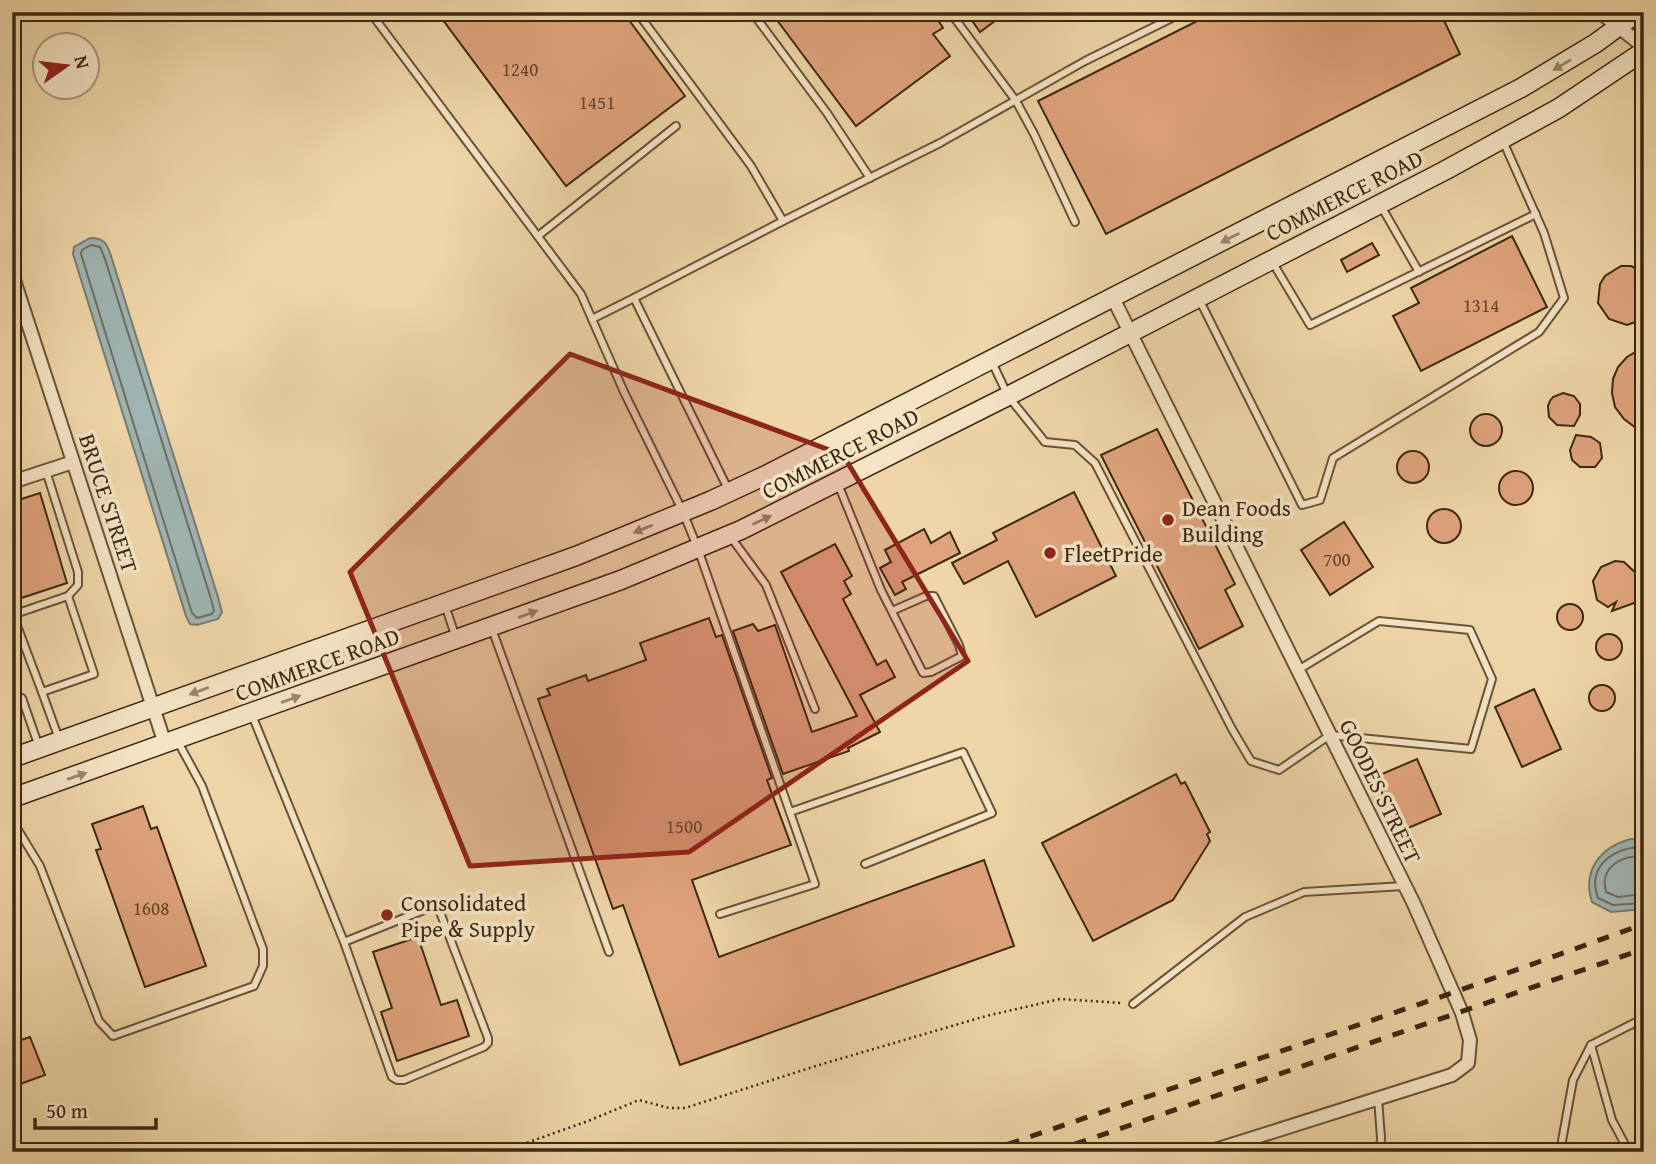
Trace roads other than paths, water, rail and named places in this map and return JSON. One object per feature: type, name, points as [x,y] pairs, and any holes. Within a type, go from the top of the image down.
[{"type":"main road","name":"COMMERCE ROAD","points":[[12,758],[594,549],[730,492],[1521,88],[1619,27],[1638,12]]},
{"type":"main road","name":"COMMERCE ROAD","points":[[12,798],[621,580],[729,535],[1008,396],[1502,140],[1587,92],[1644,49]]},
{"type":"street","points":[[1600,12],[1644,49]]},
{"type":"street","name":"BRUCE STREET","points":[[12,274],[153,707],[171,742]]},
{"type":"street","name":"GOODES STREET","points":[[1113,298],[1405,886],[1462,1013],[1470,1040],[1468,1063],[1452,1074],[1209,1152]]},
{"type":"street","points":[[12,482],[73,462]]},
{"type":"lane","points":[[370,12],[581,294],[698,549],[815,884],[720,914]]},
{"type":"lane","points":[[637,12],[751,166],[783,221]]},
{"type":"lane","points":[[752,12],[827,113],[870,178]]},
{"type":"lane","points":[[950,12],[1016,101],[1075,222]]},
{"type":"lane","points":[[592,319],[940,143],[1084,61],[1184,12]]},
{"type":"lane","points":[[537,236],[676,126]]},
{"type":"lane","points":[[1198,297],[1302,505],[1320,500],[1333,458],[1539,332],[1564,298],[1544,233],[1502,140]]},
{"type":"lane","points":[[1380,204],[1419,272]]},
{"type":"lane","points":[[1272,260],[1310,325],[1536,214]]},
{"type":"lane","points":[[634,298],[730,492]]},
{"type":"lane","points":[[991,361],[1008,396],[1045,442],[1075,445],[1095,463],[1251,761],[1279,770],[1330,735],[1471,749],[1492,679],[1470,630],[1379,621],[1298,670]]},
{"type":"lane","points":[[46,471],[78,572],[78,585],[68,596],[13,615],[60,741]]},
{"type":"lane","points":[[837,482],[892,611],[923,673],[931,672],[962,656],[960,645],[934,596],[926,596],[892,611]]},
{"type":"lane","points":[[729,535],[766,585],[815,709]]},
{"type":"lane","points":[[42,692],[94,674],[68,596]]},
{"type":"lane","points":[[444,603],[457,639]]},
{"type":"lane","points":[[491,627],[609,952]]},
{"type":"lane","points":[[12,702],[22,698],[39,748]]},
{"type":"lane","points":[[251,713],[344,942],[392,1076],[397,1080],[404,1080],[473,1052],[488,1043],[440,912],[429,908],[344,942]]},
{"type":"lane","points":[[12,820],[40,866],[99,1021],[113,1036],[254,986],[263,966],[263,949],[202,786],[171,742]]},
{"type":"lane","points":[[790,812],[963,752],[992,813],[865,864]]},
{"type":"lane","points":[[1133,1004],[1245,917],[1304,892],[1405,886]]},
{"type":"lane","points":[[1560,1152],[1573,1080],[1591,1045],[1644,1018]]},
{"type":"lane","points":[[1591,1045],[1612,1120],[1629,1152]]},
{"type":"lane","points":[[1378,1098],[1380,1152]]},
{"type":"water","points":[[90,238],[102,240],[110,251],[218,597],[222,612],[218,619],[197,625],[190,624],[186,616],[73,254],[74,247]]},
{"type":"water","points":[[1631,839],[1644,840],[1644,909],[1611,912],[1592,902],[1592,871],[1602,854]]},
{"type":"railway","points":[[985,1152],[1455,992],[1644,924]]},
{"type":"railway","points":[[1052,1152],[1644,949]]},
{"type":"place","name":"Dean Foods Building","points":[[1168,520]]},
{"type":"place","name":"FleetPride","points":[[1050,553]]},
{"type":"place","name":"Consolidated Pipe & Supply","points":[[387,915]]}]
